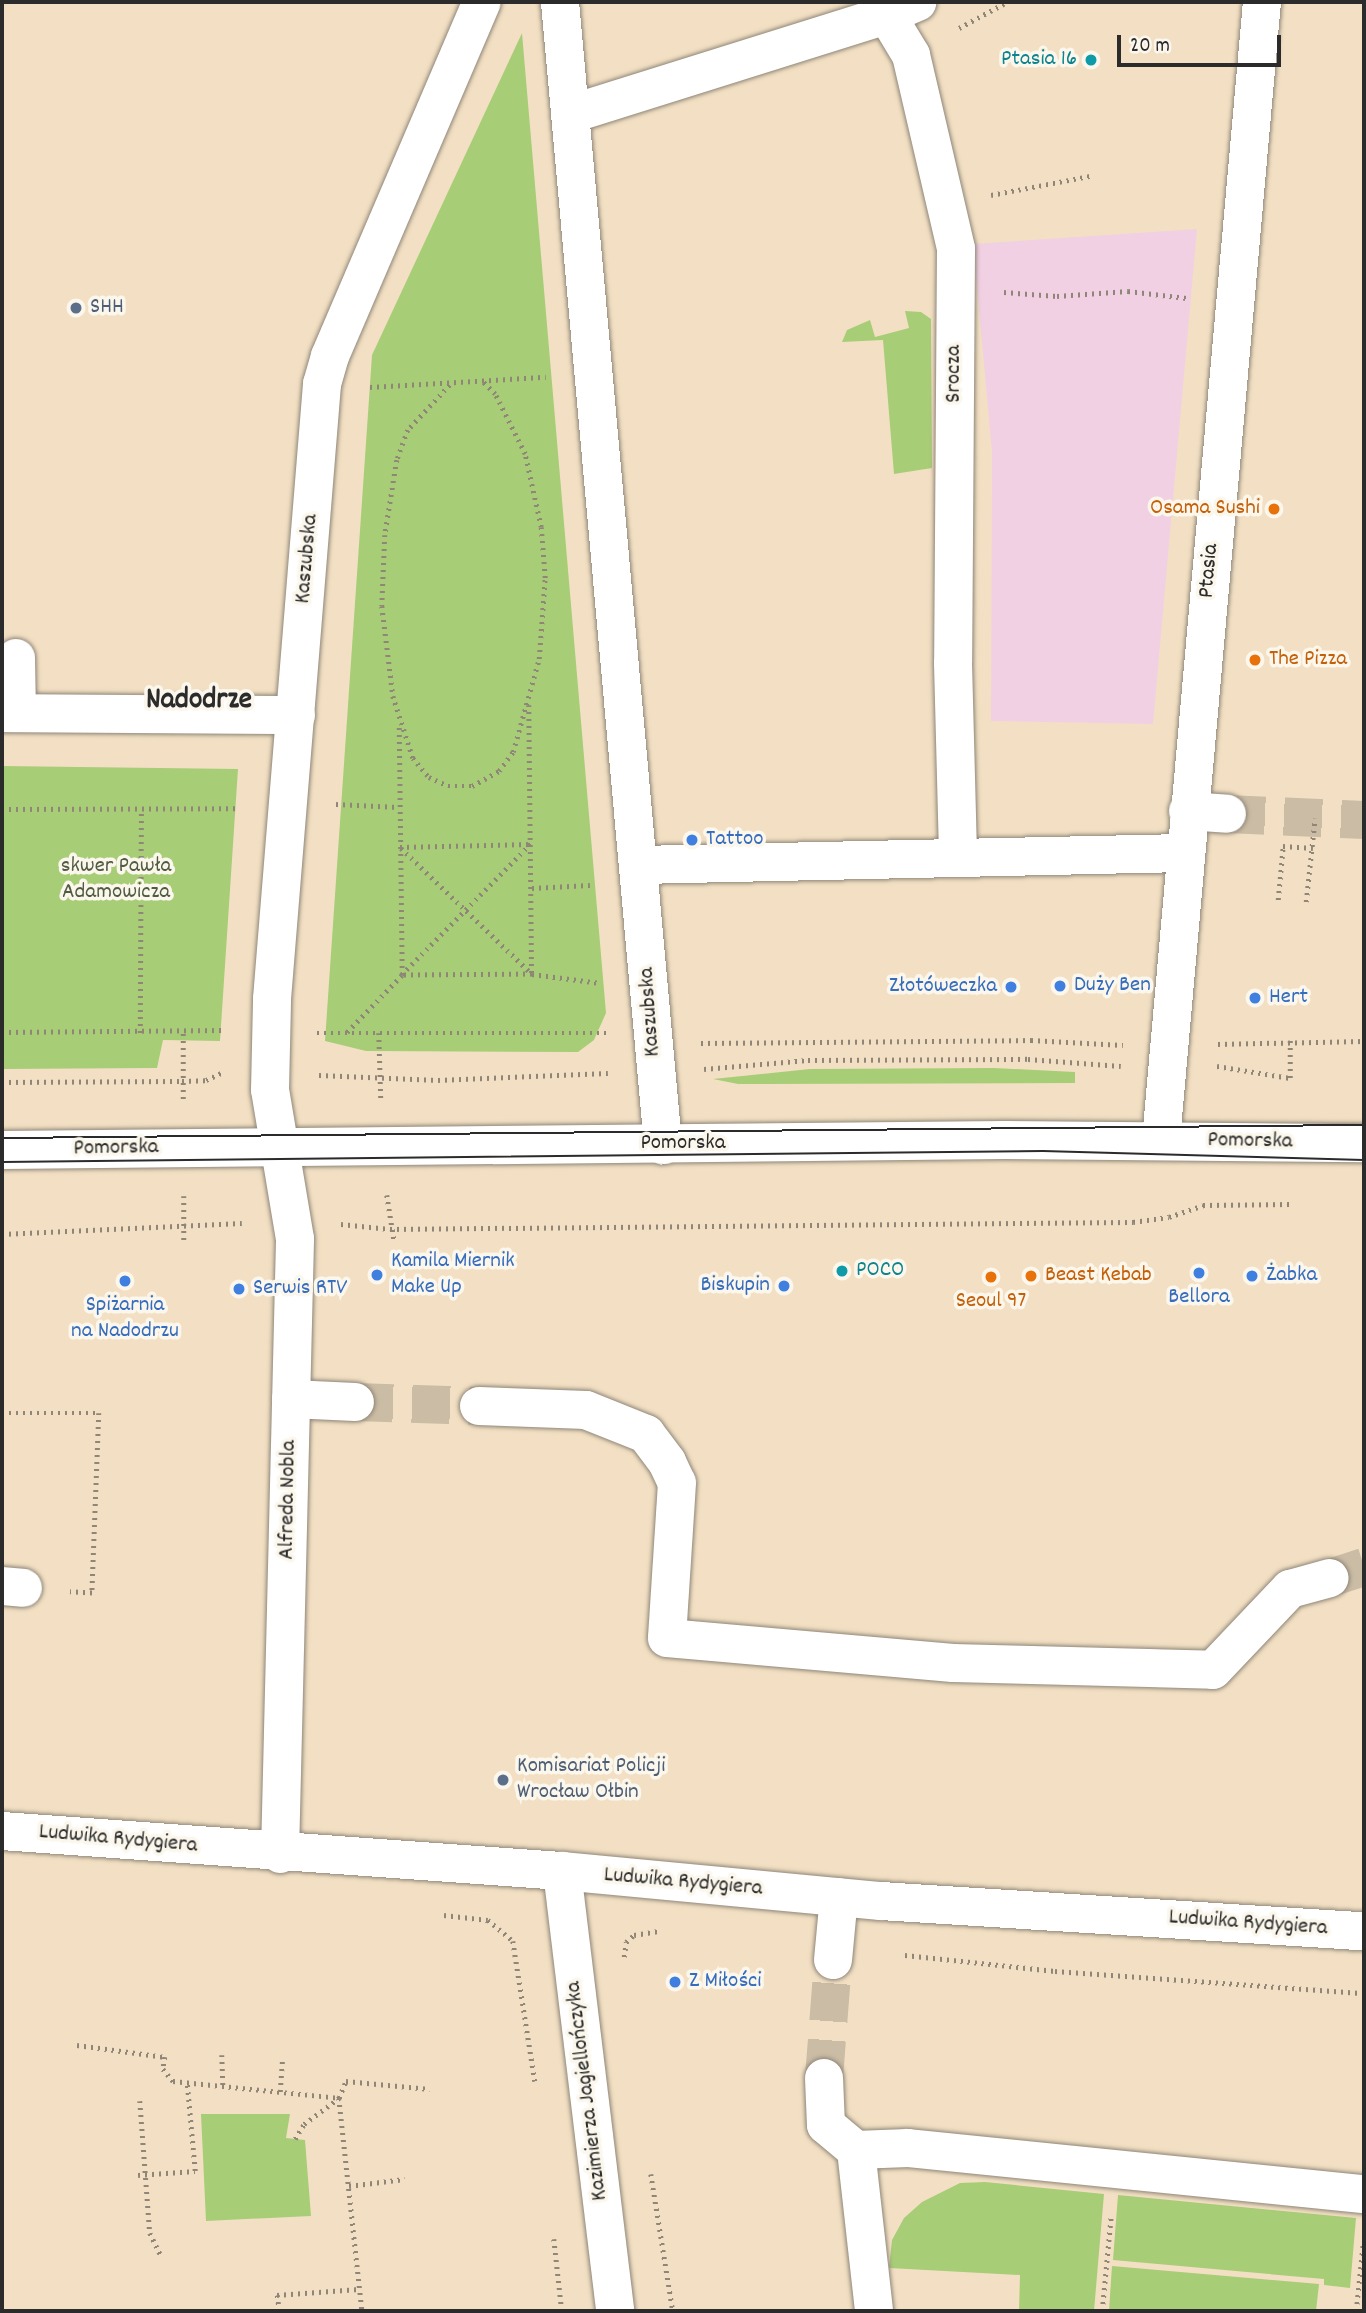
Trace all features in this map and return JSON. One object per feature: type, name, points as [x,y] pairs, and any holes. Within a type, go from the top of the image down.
[{"type":"street","name":"Kaszubska","points":[[276,1148],[270,1090],[272,1032],[322,384],[330,356],[482,2]]},
{"type":"street","name":"Kaszubska","points":[[560,2],[573,113],[663,1145]]},
{"type":"street","name":"Ptasia","points":[[1161,1140],[1184,853],[1262,2]]},
{"type":"street","name":"Srocza","points":[[573,113],[894,6],[913,63],[956,249],[955,744],[958,857]]},
{"type":"street","points":[[16,658],[9,713],[296,715]]},
{"type":"street","points":[[1188,811],[1227,814]]},
{"type":"street","points":[[639,864],[1184,853]]},
{"type":"street","name":"Pomorska","points":[[2,1150],[1161,1140],[1364,1143]]},
{"type":"street","name":"Alfreda Nobla","points":[[276,1148],[295,1239],[280,1854]]},
{"type":"street","points":[[291,1399],[355,1402]]},
{"type":"street","points":[[479,1406],[586,1410],[646,1434],[667,1462],[677,1483],[667,1639],[953,1662],[1213,1670],[1290,1589],[1331,1578]]},
{"type":"street","name":"Ludwika Rydygiera","points":[[2,1831],[280,1854],[562,1871],[839,1897],[1364,1931]]},
{"type":"street","name":"Kazimierza Jagiellończyka","points":[[562,1871],[615,2311]]},
{"type":"street","points":[[834,1953],[839,1897]]},
{"type":"street","points":[[824,2078],[826,2125],[856,2150],[908,2148],[1364,2194]]},
{"type":"street","points":[[856,2150],[874,2311]]},
{"type":"path","points":[[977,197],[1090,176]]},
{"type":"path","points":[[956,300],[977,290],[1057,296],[1128,291],[1200,299]]},
{"type":"path","points":[[356,388],[551,377]]},
{"type":"path","points":[[399,720],[413,758],[429,777],[448,786],[472,786],[499,771],[513,752],[529,697],[542,622],[541,527],[525,454],[495,394],[483,382]]},
{"type":"path","points":[[402,975],[399,720],[382,606],[389,492],[408,430],[450,384]]},
{"type":"path","points":[[529,697],[532,974]]},
{"type":"path","points":[[329,804],[398,807]]},
{"type":"path","points":[[2,809],[250,808]]},
{"type":"path","points":[[140,1033],[141,809]]},
{"type":"path","points":[[1306,902],[1315,818]]},
{"type":"path","points":[[400,847],[531,844]]},
{"type":"path","points":[[346,1033],[531,844]]},
{"type":"path","points":[[1278,900],[1283,846],[1313,848]]},
{"type":"path","points":[[400,847],[532,974]]},
{"type":"path","points":[[532,888],[603,884]]},
{"type":"path","points":[[402,975],[532,974],[613,985]]},
{"type":"path","points":[[2,1032],[616,1033]]},
{"type":"path","points":[[692,1041],[713,1046],[1018,1040],[1128,1045]]},
{"type":"path","points":[[1215,1066],[1290,1078],[1290,1040]]},
{"type":"path","points":[[1205,1045],[1290,1040],[1364,1041]]},
{"type":"path","points":[[697,1069],[808,1060],[1028,1059],[1126,1066]]},
{"type":"path","points":[[2,1234],[290,1219],[390,1229],[1092,1223],[1169,1217],[1203,1205],[1291,1204]]},
{"type":"path","points":[[2,1413],[99,1413],[92,1593],[12,1587]]},
{"type":"path","points":[[436,1914],[488,1920],[513,1941],[536,2088]]},
{"type":"path","points":[[623,1963],[626,1942],[634,1935],[672,1932]]},
{"type":"path","points":[[834,1953],[1364,1993]]},
{"type":"path","points":[[77,2045],[165,2057],[167,2077],[187,2083],[339,2098]]},
{"type":"path","points":[[222,2055],[223,2086]]},
{"type":"path","points":[[281,2092],[282,2060]]},
{"type":"path","points":[[362,2311],[339,2098],[346,2081],[430,2089]]},
{"type":"path","points":[[138,2175],[195,2171],[187,2083]]},
{"type":"path","points":[[295,2139],[304,2124],[339,2098]]},
{"type":"path","points":[[140,2101],[150,2233],[161,2256]]},
{"type":"path","points":[[649,2163],[673,2311]]},
{"type":"path","points":[[1102,2311],[1115,2169]]},
{"type":"path","points":[[349,2186],[405,2179]]},
{"type":"path","points":[[1356,2311],[1364,2230]]},
{"type":"path","points":[[553,2233],[562,2311]]},
{"type":"path","points":[[279,2311],[277,2295],[359,2289]]},
{"type":"shaded area","points":[[1197,229],[1153,724],[991,721],[992,452],[973,244]]},
{"type":"green space","points":[[522,33],[606,1013],[594,1040],[578,1052],[366,1051],[325,1041],[372,355]]},
{"type":"green space","points":[[905,311],[921,312],[931,319],[932,468],[894,474],[883,340],[842,342],[847,330],[870,320],[875,337],[909,328]]},
{"type":"green space","name":"skwer Pawła Adamowicza","points":[[2,766],[238,769],[220,1041],[163,1040],[157,1068],[2,1069]]},
{"type":"green space","points":[[994,1068],[1075,1072],[1075,1083],[738,1084],[713,1079],[810,1069]]},
{"type":"green space","points":[[201,2114],[290,2114],[286,2138],[305,2140],[311,2216],[206,2221]]},
{"type":"green space","points":[[985,2182],[1104,2194],[1094,2311],[1019,2311],[1020,2275],[889,2268],[892,2240],[904,2218],[922,2202],[960,2183]]},
{"type":"green space","points":[[1118,2195],[1356,2218],[1350,2288],[1324,2285],[1324,2279],[1113,2260]]},
{"type":"green space","points":[[1112,2266],[1319,2284],[1316,2311],[1109,2311]]},
{"type":"tunnel","points":[[1227,814],[1364,820]]},
{"type":"tunnel","points":[[355,1402],[479,1406]]},
{"type":"tunnel","points":[[1330,1578],[1364,1567]]},
{"type":"tunnel","points":[[824,2078],[833,1960]]},
{"type":"tram line","points":[[2,1138],[1364,1125]]},
{"type":"tram line","points":[[2,1162],[1043,1151],[1364,1160]]},
{"type":"place","name":"Ptasia 16","points":[[1091,60]]},
{"type":"place","name":"SHH","points":[[76,308]]},
{"type":"place","name":"Osama Sushi","points":[[1274,509]]},
{"type":"place","name":"The Pizza","points":[[1255,660]]},
{"type":"place","name":"Tattoo","points":[[692,840]]},
{"type":"place","name":"Duży Ben","points":[[1060,986]]},
{"type":"place","name":"Złotóweczka","points":[[1011,987]]},
{"type":"place","name":"Hert","points":[[1255,998]]},
{"type":"place","name":"POCO","points":[[842,1271]]},
{"type":"place","name":"Bellora","points":[[1199,1273]]},
{"type":"place","name":"Kamila Miernik Make Up","points":[[377,1275]]},
{"type":"place","name":"Beast Kebab","points":[[1031,1276]]},
{"type":"place","name":"Żabka","points":[[1252,1276]]},
{"type":"place","name":"Seoul 97","points":[[991,1277]]},
{"type":"place","name":"Spiżarnia na Nadodrzu","points":[[125,1281]]},
{"type":"place","name":"Biskupin","points":[[784,1286]]},
{"type":"place","name":"Serwis RTV","points":[[239,1289]]},
{"type":"place","name":"Komisariat Policji Wrocław Ołbin","points":[[503,1780]]},
{"type":"place","name":"Z Miłości","points":[[675,1982]]},
{"type":"district","name":"Nadodrze","points":[[199,702]]}]
